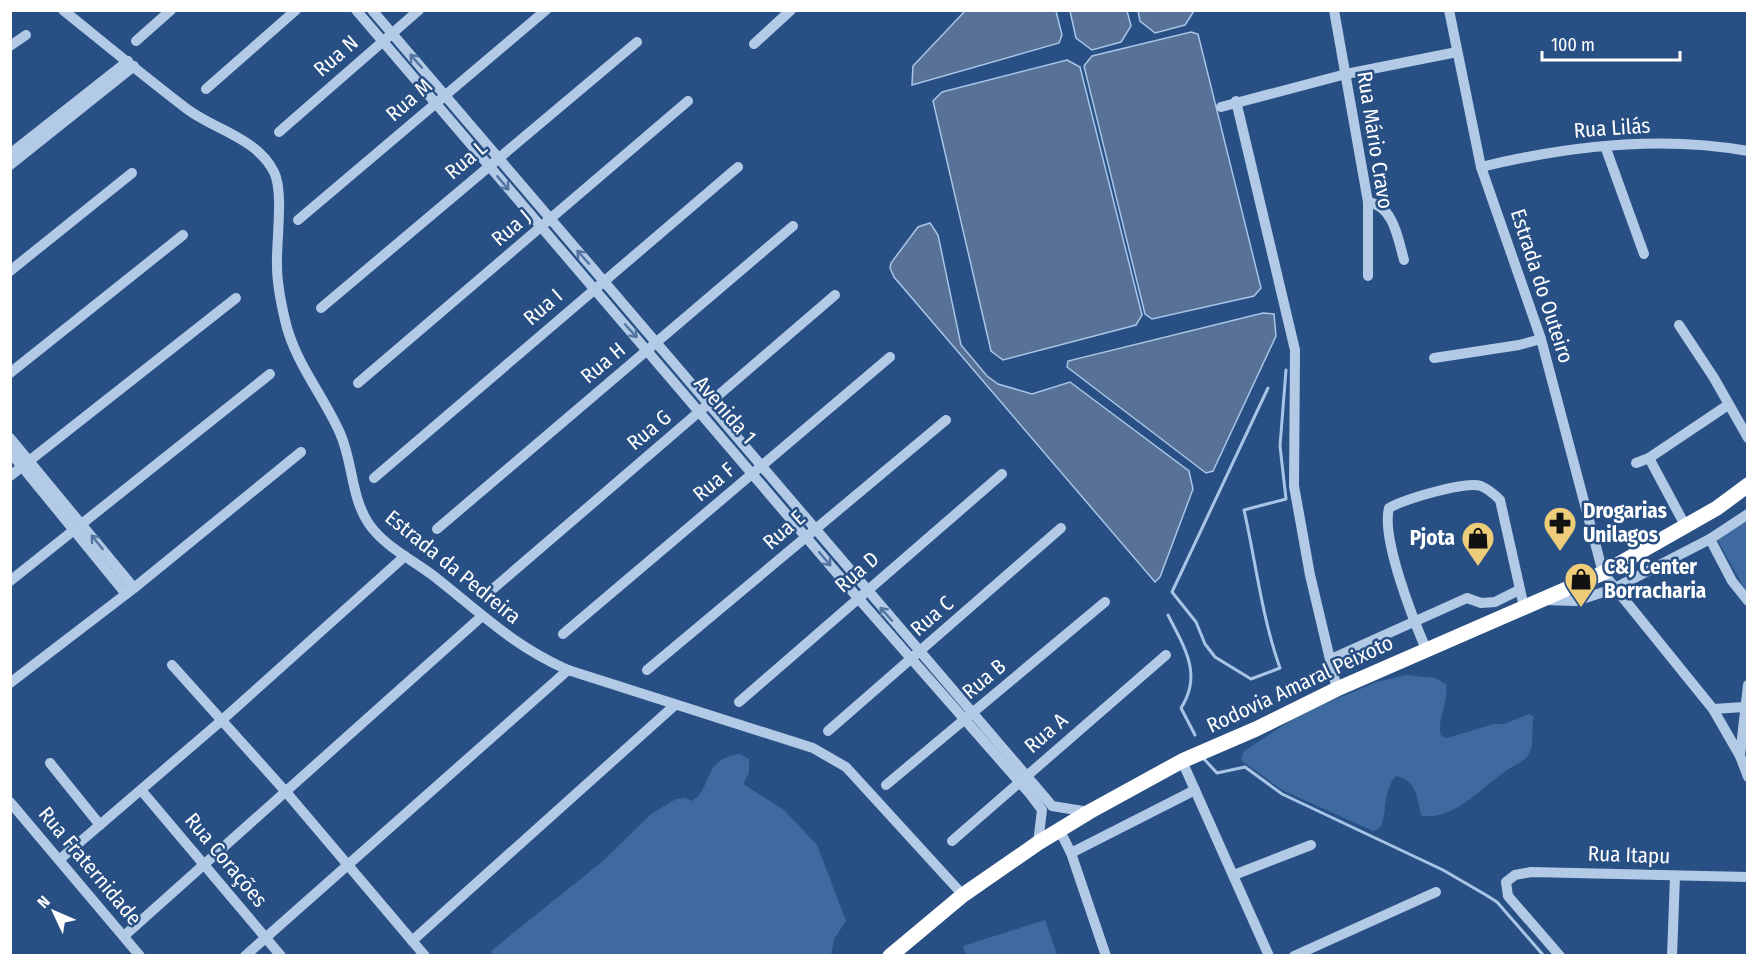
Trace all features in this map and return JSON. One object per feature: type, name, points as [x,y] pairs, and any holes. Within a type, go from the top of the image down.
[{"type":"highway","name":"Rodovia Amaral Peixoto","points":[[890,956],[963,895],[1059,829],[1089,812],[1188,759],[1337,688],[1603,573],[1718,508],[1748,485]]},
{"type":"street","name":"Estrada da Pedreira","points":[[63,10],[189,111],[239,138],[267,160],[273,171],[279,193],[277,270],[285,321],[301,362],[340,433],[351,464],[360,509],[381,538],[435,577],[481,617],[537,656],[568,670],[829,755],[846,767],[963,895]]},
{"type":"street","points":[[136,41],[171,10]]},
{"type":"street","points":[[206,89],[296,10]]},
{"type":"street","name":"Avenida 1","points":[[356,10],[388,38],[445,95],[499,158],[594,290],[652,347]]},
{"type":"street","name":"Avenida 1","points":[[372,10],[388,38],[436,104],[489,166],[604,281],[652,347],[704,409],[1022,779],[1052,806],[1089,812]]},
{"type":"street","name":"Rua N","points":[[279,132],[419,10]]},
{"type":"street","name":"Rua M","points":[[297,220],[546,10]]},
{"type":"street","points":[[754,45],[791,10]]},
{"type":"street","name":"Rua Mário Cravo","points":[[1334,10],[1368,202],[1368,276]]},
{"type":"street","name":"Estrada do Outeiro","points":[[1449,10],[1481,167],[1541,339],[1603,573],[1613,589],[1713,708],[1740,756],[1748,777]]},
{"type":"street","points":[[10,46],[26,35]]},
{"type":"street","name":"Rua L","points":[[321,308],[637,42]]},
{"type":"street","points":[[1221,107],[1236,101],[1346,74],[1457,52]]},
{"type":"street","points":[[10,165],[18,152],[131,64]]},
{"type":"street","name":"Rua J","points":[[358,383],[688,101]]},
{"type":"street","points":[[1236,101],[1295,350],[1294,486],[1310,575],[1337,688]]},
{"type":"street","name":"Rua Lilás","points":[[1481,167],[1529,156],[1605,146],[1667,144],[1721,146],[1748,151]]},
{"type":"street","points":[[1605,146],[1644,254]]},
{"type":"street","name":"Rua I","points":[[374,478],[738,167]]},
{"type":"street","points":[[10,271],[132,173]]},
{"type":"street","points":[[1368,202],[1380,205],[1390,217],[1404,260]]},
{"type":"street","name":"Rua H","points":[[437,529],[793,226]]},
{"type":"street","points":[[10,373],[183,235]]},
{"type":"street","name":"Rua G","points":[[487,594],[835,295]]},
{"type":"street","points":[[10,476],[236,298]]},
{"type":"street","points":[[1679,325],[1748,438]]},
{"type":"street","points":[[1434,358],[1519,345],[1541,339]]},
{"type":"street","name":"Rua F","points":[[563,634],[890,357]]},
{"type":"street","points":[[10,581],[270,374]]},
{"type":"street","points":[[1636,463],[1649,458],[1728,405]]},
{"type":"street","name":"Rua E","points":[[647,670],[946,420]]},
{"type":"street","points":[[10,438],[26,464],[130,591]]},
{"type":"street","points":[[10,452],[26,464]]},
{"type":"street","points":[[10,683],[130,591],[301,452]]},
{"type":"street","points":[[1649,458],[1686,527]]},
{"type":"street","name":"Rua D","points":[[739,702],[1002,474]]},
{"type":"street","points":[[1426,649],[1413,620],[1393,552],[1386,518],[1389,508],[1398,503],[1440,490],[1479,485],[1500,500],[1524,607]]},
{"type":"street","points":[[1540,600],[1576,601],[1613,589],[1710,539],[1748,514]]},
{"type":"street","name":"Rua C","points":[[828,731],[1061,528]]},
{"type":"street","points":[[1710,539],[1732,580],[1748,601]]},
{"type":"street","points":[[59,860],[221,721],[405,556]]},
{"type":"street","points":[[1331,659],[1413,620],[1467,598],[1481,603],[1495,602],[1519,590]]},
{"type":"street","name":"Rua B","points":[[886,785],[1105,602]]},
{"type":"street","points":[[124,936],[481,617]]},
{"type":"street","name":"Rua A","points":[[952,841],[1166,655]]},
{"type":"street","points":[[172,666],[286,792],[424,956]]},
{"type":"street","points":[[245,956],[568,670]]},
{"type":"street","points":[[1740,756],[1748,685]]},
{"type":"street","points":[[412,941],[675,705]]},
{"type":"street","points":[[1713,708],[1744,707]]},
{"type":"street","points":[[1188,759],[1195,790],[1269,956]]},
{"type":"street","points":[[50,763],[100,825]]},
{"type":"street","name":"Avenida 1","points":[[1022,779],[1042,810],[1038,843]]},
{"type":"street","name":"Rua Corações","points":[[141,790],[281,956]]},
{"type":"street","points":[[1071,853],[1195,790]]},
{"type":"street","name":"Rua Fraternidade","points":[[10,802],[140,956]]},
{"type":"street","points":[[1059,829],[1071,853],[1106,956]]},
{"type":"street","points":[[1234,875],[1311,845]]},
{"type":"street","name":"Rua Itapu","points":[[1560,956],[1508,896],[1506,882],[1510,878],[1531,872],[1748,877]]},
{"type":"street","points":[[1672,956],[1675,876]]},
{"type":"street","points":[[1294,956],[1436,892]]},
{"type":"shaded area","points":[[1138,10],[1194,11],[1185,25],[1155,33],[1140,21]]},
{"type":"shaded area","points":[[965,11],[1056,11],[1062,35],[1059,43],[912,85],[913,66]]},
{"type":"shaded area","points":[[1070,11],[1127,11],[1131,26],[1121,42],[1092,50],[1076,38]]},
{"type":"shaded area","points":[[1191,32],[1198,34],[1261,288],[1254,296],[1152,319],[1145,314],[1084,66],[1092,56]]},
{"type":"shaded area","points":[[1067,60],[1080,67],[1142,315],[1136,325],[1003,360],[991,351],[933,101],[942,92]]},
{"type":"shaded area","points":[[930,223],[938,235],[961,345],[987,376],[998,384],[1032,394],[1070,382],[1189,471],[1193,489],[1160,577],[1155,582],[894,277],[890,268],[891,263],[918,227]]},
{"type":"shaded area","points":[[1263,313],[1274,314],[1276,336],[1213,471],[1206,473],[1067,367],[1068,361]]},
{"type":"shaded area","points":[[1747,518],[1747,593],[1717,539]]},
{"type":"shaded area","points":[[1406,675],[1435,678],[1446,684],[1446,698],[1440,730],[1441,736],[1447,738],[1494,724],[1504,724],[1529,714],[1534,717],[1529,754],[1468,801],[1446,813],[1434,816],[1422,816],[1413,787],[1396,776],[1389,788],[1380,828],[1373,831],[1282,790],[1241,760],[1244,751],[1302,713],[1377,682]]},
{"type":"shaded area","points":[[740,754],[749,759],[749,773],[743,784],[784,810],[817,845],[846,921],[834,939],[831,955],[494,955],[491,951],[603,861],[651,814],[676,799],[685,798],[692,801],[703,790],[709,775],[719,761]]},
{"type":"shaded area","points":[[1045,920],[1057,955],[966,955],[963,946]]},
{"type":"waterway","points":[[1268,388],[1172,592],[1196,622],[1205,644],[1215,657],[1251,679],[1280,668],[1264,610],[1244,510],[1286,499],[1280,446],[1286,370]]},
{"type":"waterway","points":[[1168,615],[1189,661],[1190,684],[1181,708],[1195,735]]},
{"type":"waterway","points":[[1204,759],[1217,773],[1245,767],[1282,794],[1443,870],[1497,902],[1544,956]]},
{"type":"place","name":"Drogarias Unilagos","points":[[1560,552]]},
{"type":"place","name":"Pjota","points":[[1478,567]]},
{"type":"place","name":"C&J Center Borracharia","points":[[1581,608]]}]
